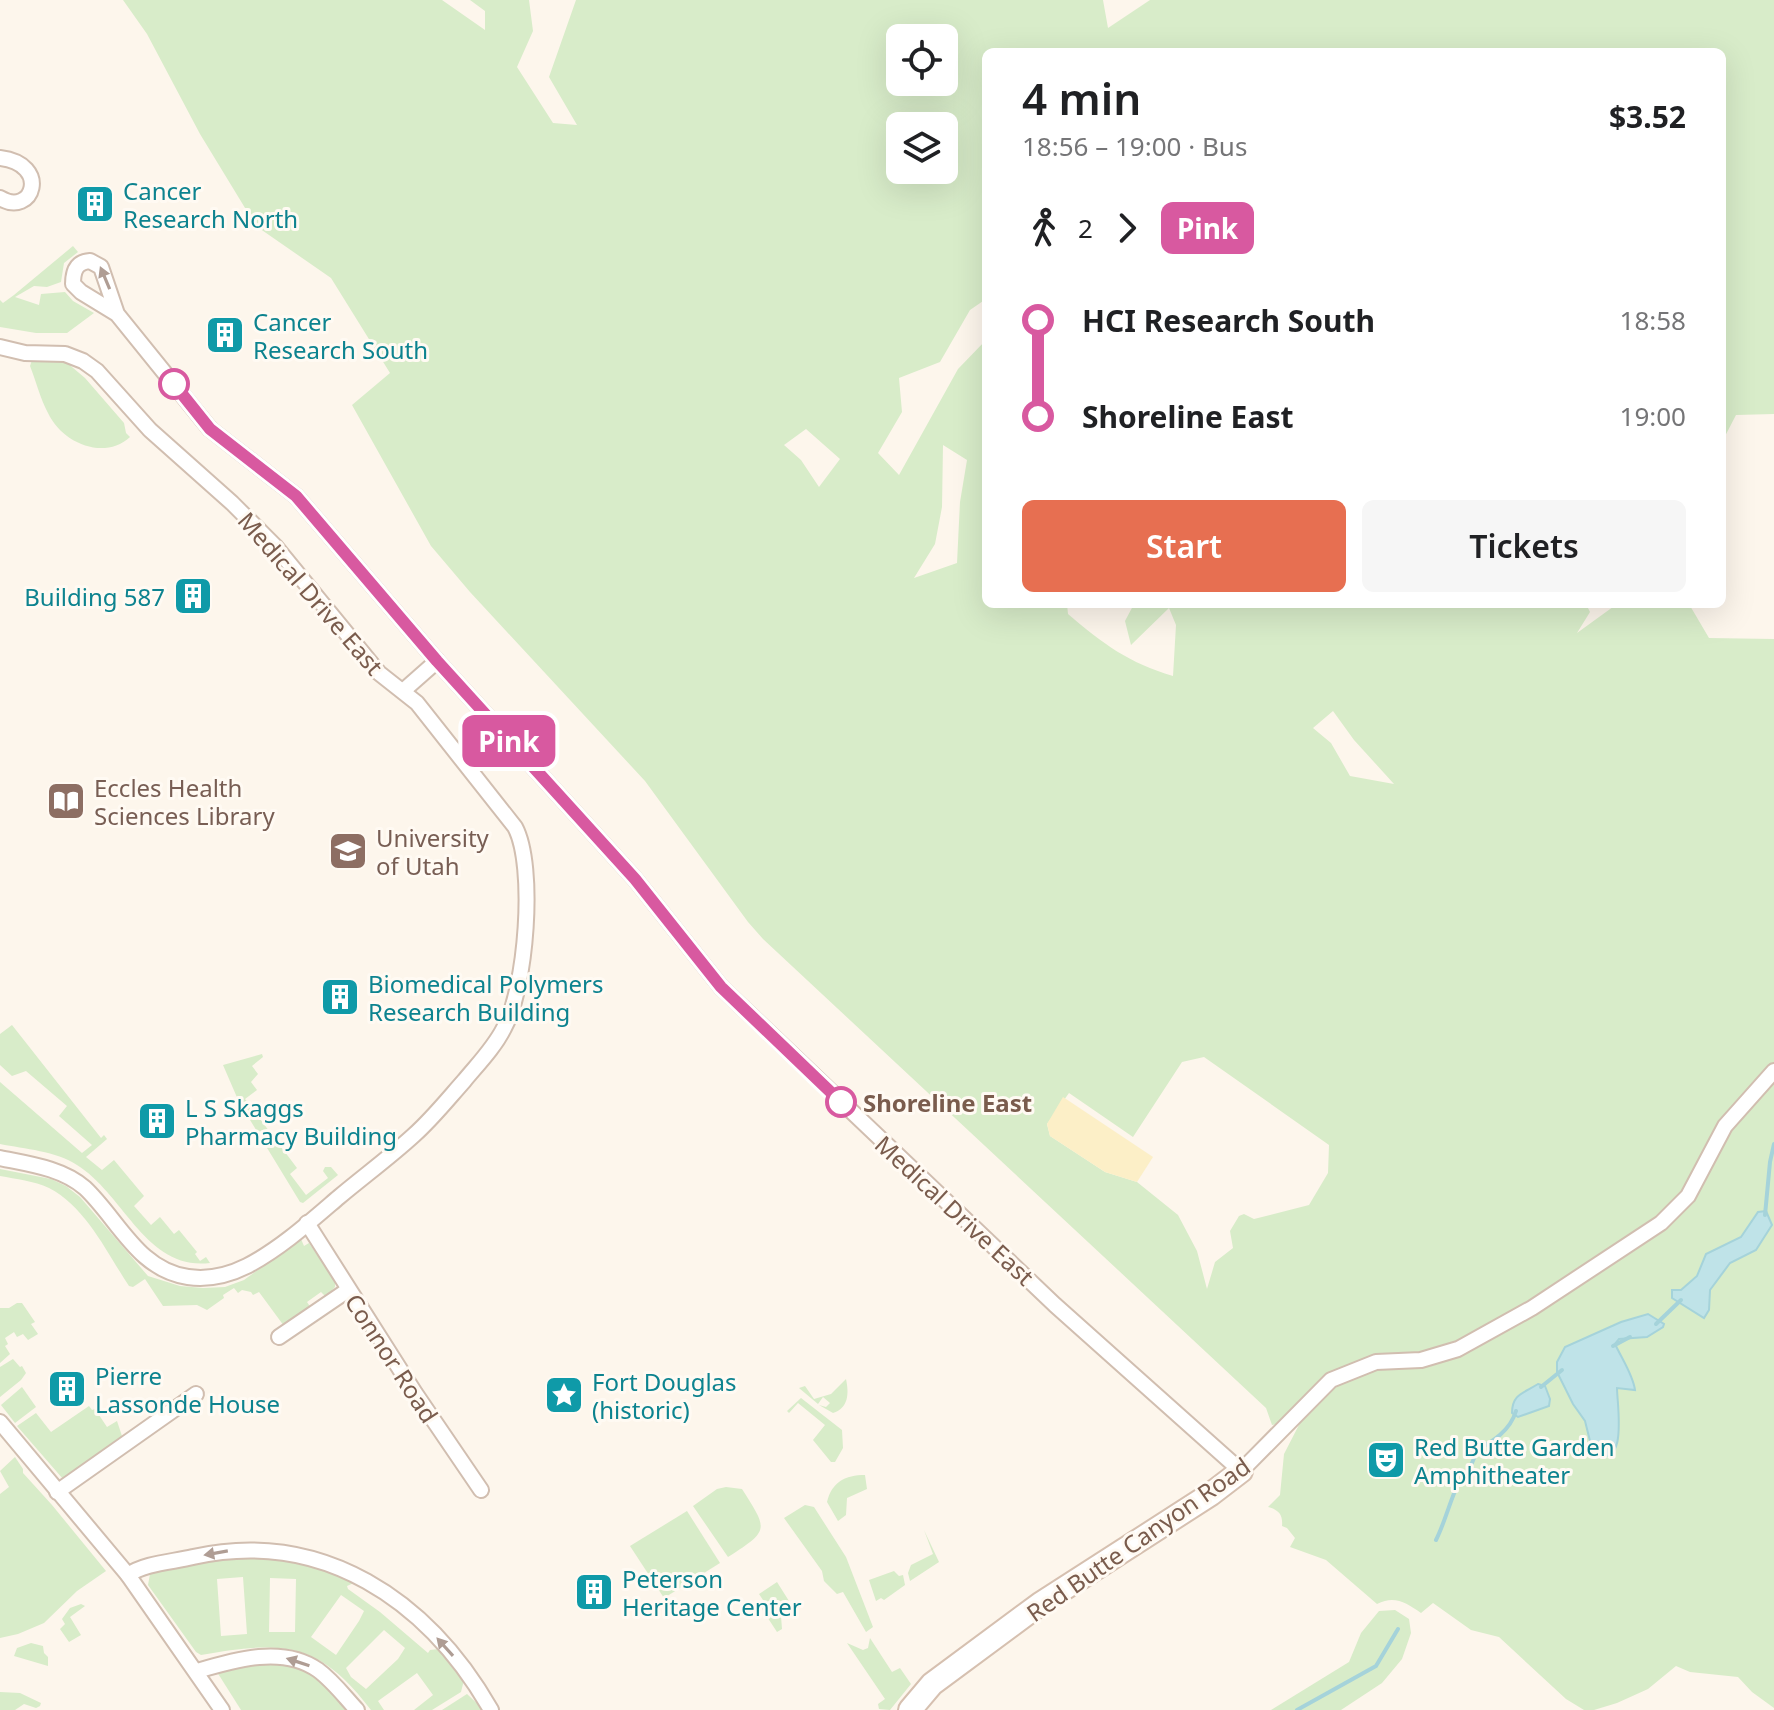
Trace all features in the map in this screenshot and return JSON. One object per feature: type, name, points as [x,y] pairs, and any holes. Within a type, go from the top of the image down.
[{"type":"street","points":[[0,158],[26,168],[31,173],[33,185],[23,201],[9,203],[0,198]]},
{"type":"street","points":[[117,314],[210,429],[296,496],[437,661]]},
{"type":"street","name":"Medical Drive East","points":[[0,347],[21,352],[65,354],[91,366],[150,430],[275,546],[379,673],[403,691],[437,661],[635,879],[721,987],[1055,1305],[1241,1471]]},
{"type":"street","points":[[0,1158],[59,1172],[84,1188],[143,1256],[170,1273],[214,1277],[250,1264],[307,1223],[416,1134],[494,1045],[506,1026],[516,999],[524,957],[522,839],[417,703],[403,691]]},
{"type":"street","name":"Red Butte Canyon Road","points":[[910,1710],[932,1684],[1040,1604],[1211,1494],[1241,1471],[1331,1380],[1376,1362],[1421,1360],[1458,1349],[1532,1308],[1661,1223],[1688,1196],[1725,1126],[1774,1071]]},
{"type":"street","name":"Connor Road","points":[[307,1223],[481,1490]]},
{"type":"street","points":[[279,1337],[348,1290]]},
{"type":"street","points":[[57,1492],[196,1394]]},
{"type":"street","points":[[0,1422],[128,1575],[197,1671],[220,1709]]},
{"type":"street","points":[[128,1575],[144,1568],[232,1550],[283,1551],[316,1558],[355,1573],[420,1622],[467,1672],[491,1710]]},
{"type":"street","points":[[197,1671],[239,1659],[285,1658],[314,1667],[357,1710]]},
{"type":"green space","points":[[123,0],[442,0],[485,30],[485,11],[470,0],[529,0],[533,31],[517,67],[553,123],[577,125],[549,77],[576,0],[1103,0],[1108,28],[1150,0],[1774,0],[1774,414],[1736,415],[1726,434],[1726,48],[982,48],[982,302],[970,310],[940,362],[899,378],[902,412],[878,453],[899,475],[958,369],[982,344],[982,608],[1067,608],[1068,614],[1105,643],[1130,659],[1173,676],[1176,625],[1169,608],[1588,608],[1590,612],[1577,633],[1611,608],[1691,608],[1709,638],[1774,639],[1774,1708],[1738,1677],[1690,1672],[1676,1666],[1648,1689],[1617,1703],[1584,1710],[1566,1699],[1499,1637],[1471,1630],[1433,1603],[1421,1613],[1395,1600],[1377,1604],[1326,1560],[1290,1547],[1295,1538],[1282,1526],[1280,1514],[1268,1507],[1280,1495],[1284,1454],[1302,1419],[1272,1425],[1266,1408],[748,922],[645,781],[431,546],[352,405],[390,373],[331,278],[256,226],[200,134],[147,34]],"holes":[[[806,429],[840,459],[819,487],[801,460],[784,445]],[[943,445],[967,460],[960,502],[957,563],[914,578],[935,544],[942,507]],[[1333,711],[1354,740],[1394,784],[1350,776],[1331,743],[1313,728]],[[1204,1057],[1329,1145],[1328,1173],[1309,1205],[1254,1219],[1244,1214],[1239,1216],[1230,1231],[1233,1248],[1215,1262],[1207,1289],[1197,1251],[1178,1215],[1137,1182],[1105,1172],[1050,1136],[1047,1124],[1069,1093],[1133,1137],[1182,1062]]]},
{"type":"green space","points":[[73,246],[78,252],[64,263],[61,282],[47,287],[34,286],[15,297],[39,305],[41,294],[65,292],[73,301],[94,313],[67,333],[36,333],[0,327],[0,300],[3,303],[14,295]]},
{"type":"green space","points":[[32,360],[66,362],[85,378],[124,423],[130,437],[108,448],[96,448],[63,433],[48,413],[30,366]]},
{"type":"green space","points":[[1132,608],[1169,608],[1131,645],[1125,621]]},
{"type":"green space","points":[[12,1025],[101,1138],[104,1135],[107,1139],[86,1157],[102,1170],[114,1160],[144,1196],[134,1206],[151,1225],[160,1217],[174,1234],[179,1230],[197,1252],[195,1254],[200,1261],[206,1257],[210,1263],[188,1262],[169,1255],[152,1243],[94,1178],[69,1160],[0,1144],[0,1082],[82,1153],[92,1145],[59,1116],[67,1106],[26,1071],[12,1076],[0,1065],[0,1034]]},
{"type":"green space","points":[[262,1054],[263,1057],[252,1066],[258,1074],[251,1082],[257,1090],[245,1099],[297,1168],[290,1174],[306,1195],[328,1178],[323,1171],[325,1167],[331,1167],[338,1175],[303,1203],[239,1102],[223,1065]]},
{"type":"green space","points":[[0,1169],[51,1179],[66,1186],[80,1197],[148,1276],[180,1286],[225,1287],[244,1280],[301,1239],[304,1246],[309,1243],[335,1281],[335,1287],[326,1297],[321,1292],[307,1302],[311,1308],[284,1326],[259,1292],[253,1295],[242,1290],[238,1293],[234,1288],[207,1310],[197,1305],[163,1306],[145,1279],[133,1287],[129,1286],[95,1232],[62,1196],[37,1184],[0,1176]]},
{"type":"green space","points":[[22,1303],[35,1322],[31,1324],[38,1334],[28,1340],[23,1334],[17,1337],[14,1332],[5,1338],[10,1354],[0,1363],[0,1308],[9,1308]]},
{"type":"green space","points":[[13,1359],[26,1373],[0,1397],[0,1367]]},
{"type":"green space","points":[[846,1379],[847,1399],[842,1408],[833,1413],[819,1405],[826,1407],[830,1403],[823,1397],[818,1404],[799,1388],[805,1386],[814,1399],[831,1394]]},
{"type":"green space","points":[[22,1387],[36,1407],[15,1423],[1,1405]]},
{"type":"green space","points":[[801,1398],[842,1430],[843,1448],[835,1462],[831,1462],[813,1440],[825,1425],[798,1403],[789,1413],[787,1411]]},
{"type":"green space","points":[[89,1406],[95,1409],[107,1427],[117,1421],[122,1436],[63,1479],[17,1426],[36,1413],[51,1432]]},
{"type":"green space","points":[[15,1457],[23,1473],[106,1571],[77,1591],[44,1623],[0,1638],[0,1494],[9,1487],[0,1471]]},
{"type":"green space","points":[[865,1475],[867,1489],[847,1498],[846,1515],[838,1521],[827,1502],[832,1489],[846,1478]]},
{"type":"green space","points":[[717,1489],[742,1489],[760,1521],[758,1534],[752,1541],[728,1557],[693,1506]]},
{"type":"green space","points":[[805,1505],[814,1507],[846,1557],[873,1627],[866,1632],[843,1592],[837,1594],[824,1581],[822,1571],[784,1518]]},
{"type":"green space","points":[[687,1511],[720,1563],[664,1598],[630,1546]]},
{"type":"green space","points":[[924,1530],[939,1562],[910,1581],[908,1573],[911,1565],[933,1554]]},
{"type":"green space","points":[[245,1555],[299,1559],[356,1582],[347,1586],[348,1589],[428,1653],[439,1649],[464,1680],[461,1692],[432,1710],[414,1710],[433,1695],[417,1673],[378,1701],[384,1710],[371,1710],[333,1670],[315,1658],[296,1651],[254,1648],[201,1655],[148,1585],[150,1574]],"holes":[[[243,1577],[247,1634],[221,1636],[217,1579]],[[270,1578],[296,1579],[295,1632],[269,1632]],[[341,1595],[364,1611],[336,1655],[311,1637]],[[384,1630],[405,1648],[398,1659],[366,1689],[351,1677],[346,1668]]]},
{"type":"green space","points":[[894,1571],[899,1576],[903,1575],[905,1585],[884,1600],[876,1601],[869,1580]]},
{"type":"green space","points":[[777,1582],[789,1601],[781,1616],[782,1629],[777,1632],[758,1603],[763,1600],[759,1594]]},
{"type":"green space","points":[[81,1604],[85,1606],[70,1617],[81,1635],[69,1642],[60,1629],[65,1624],[62,1619],[70,1608]]},
{"type":"green space","points":[[1395,1610],[1409,1619],[1411,1633],[1402,1659],[1382,1683],[1341,1710],[1271,1710],[1349,1662],[1361,1633],[1379,1611]]},
{"type":"green space","points":[[870,1638],[892,1672],[900,1668],[911,1684],[890,1710],[879,1709],[878,1704],[885,1699],[847,1643],[863,1650],[868,1648]]},
{"type":"green space","points":[[31,1643],[43,1646],[48,1666],[14,1656],[17,1648]]},
{"type":"green space","points":[[259,1663],[289,1666],[310,1674],[348,1710],[241,1710],[217,1672]]},
{"type":"green space","points":[[0,1692],[20,1693],[41,1703],[36,1708],[24,1704],[15,1710],[0,1710]]},
{"type":"green space","points":[[467,1694],[484,1710],[442,1710]]},
{"type":"sand","points":[[1063,1097],[1153,1157],[1137,1182],[1105,1172],[1050,1136],[1047,1124]]},
{"type":"water","points":[[1766,1211],[1772,1225],[1756,1250],[1730,1263],[1710,1290],[1709,1310],[1704,1318],[1672,1298],[1672,1290],[1681,1290],[1697,1276],[1706,1254],[1741,1237],[1758,1212]]},
{"type":"water","points":[[1648,1314],[1664,1324],[1663,1327],[1647,1337],[1619,1339],[1615,1344],[1635,1390],[1617,1388],[1619,1421],[1616,1445],[1612,1453],[1604,1456],[1593,1453],[1585,1421],[1557,1372],[1557,1362],[1565,1347],[1621,1322]]},
{"type":"water","points":[[1538,1384],[1545,1386],[1549,1406],[1518,1417],[1512,1413],[1517,1398]]},
{"type":"waterway","points":[[1765,1215],[1774,1144]]},
{"type":"waterway","points":[[1656,1324],[1681,1300]]},
{"type":"waterway","points":[[1613,1346],[1630,1337]]},
{"type":"waterway","points":[[1541,1387],[1562,1370]]},
{"type":"waterway","points":[[1436,1540],[1455,1491],[1476,1451],[1505,1430],[1516,1411]]},
{"type":"waterway","points":[[1297,1710],[1376,1666],[1398,1629]]},
{"type":"bus line","name":"Pink","points":[[174,384],[210,429],[296,496],[437,661],[635,879],[721,987],[841,1102]]},
{"type":"place","name":"Cancer Research North","points":[[95,204]]},
{"type":"place","name":"Cancer Research South","points":[[225,335]]},
{"type":"place","name":"Building 587","points":[[193,596]]},
{"type":"place","name":"Eccles Health Sciences Library","points":[[66,801]]},
{"type":"place","name":"University of Utah","points":[[348,851]]},
{"type":"place","name":"Biomedical Polymers Research Building","points":[[340,997]]},
{"type":"place","name":"Shoreline East","points":[[841,1102]]},
{"type":"place","name":"L S Skaggs Pharmacy Building","points":[[157,1121]]},
{"type":"place","name":"Pierre Lassonde House","points":[[67,1389]]},
{"type":"place","name":"Fort Douglas (historic)","points":[[564,1395]]},
{"type":"place","name":"Red Butte Garden Amphitheater","points":[[1386,1460]]},
{"type":"place","name":"Peterson Heritage Center","points":[[594,1592]]}]
